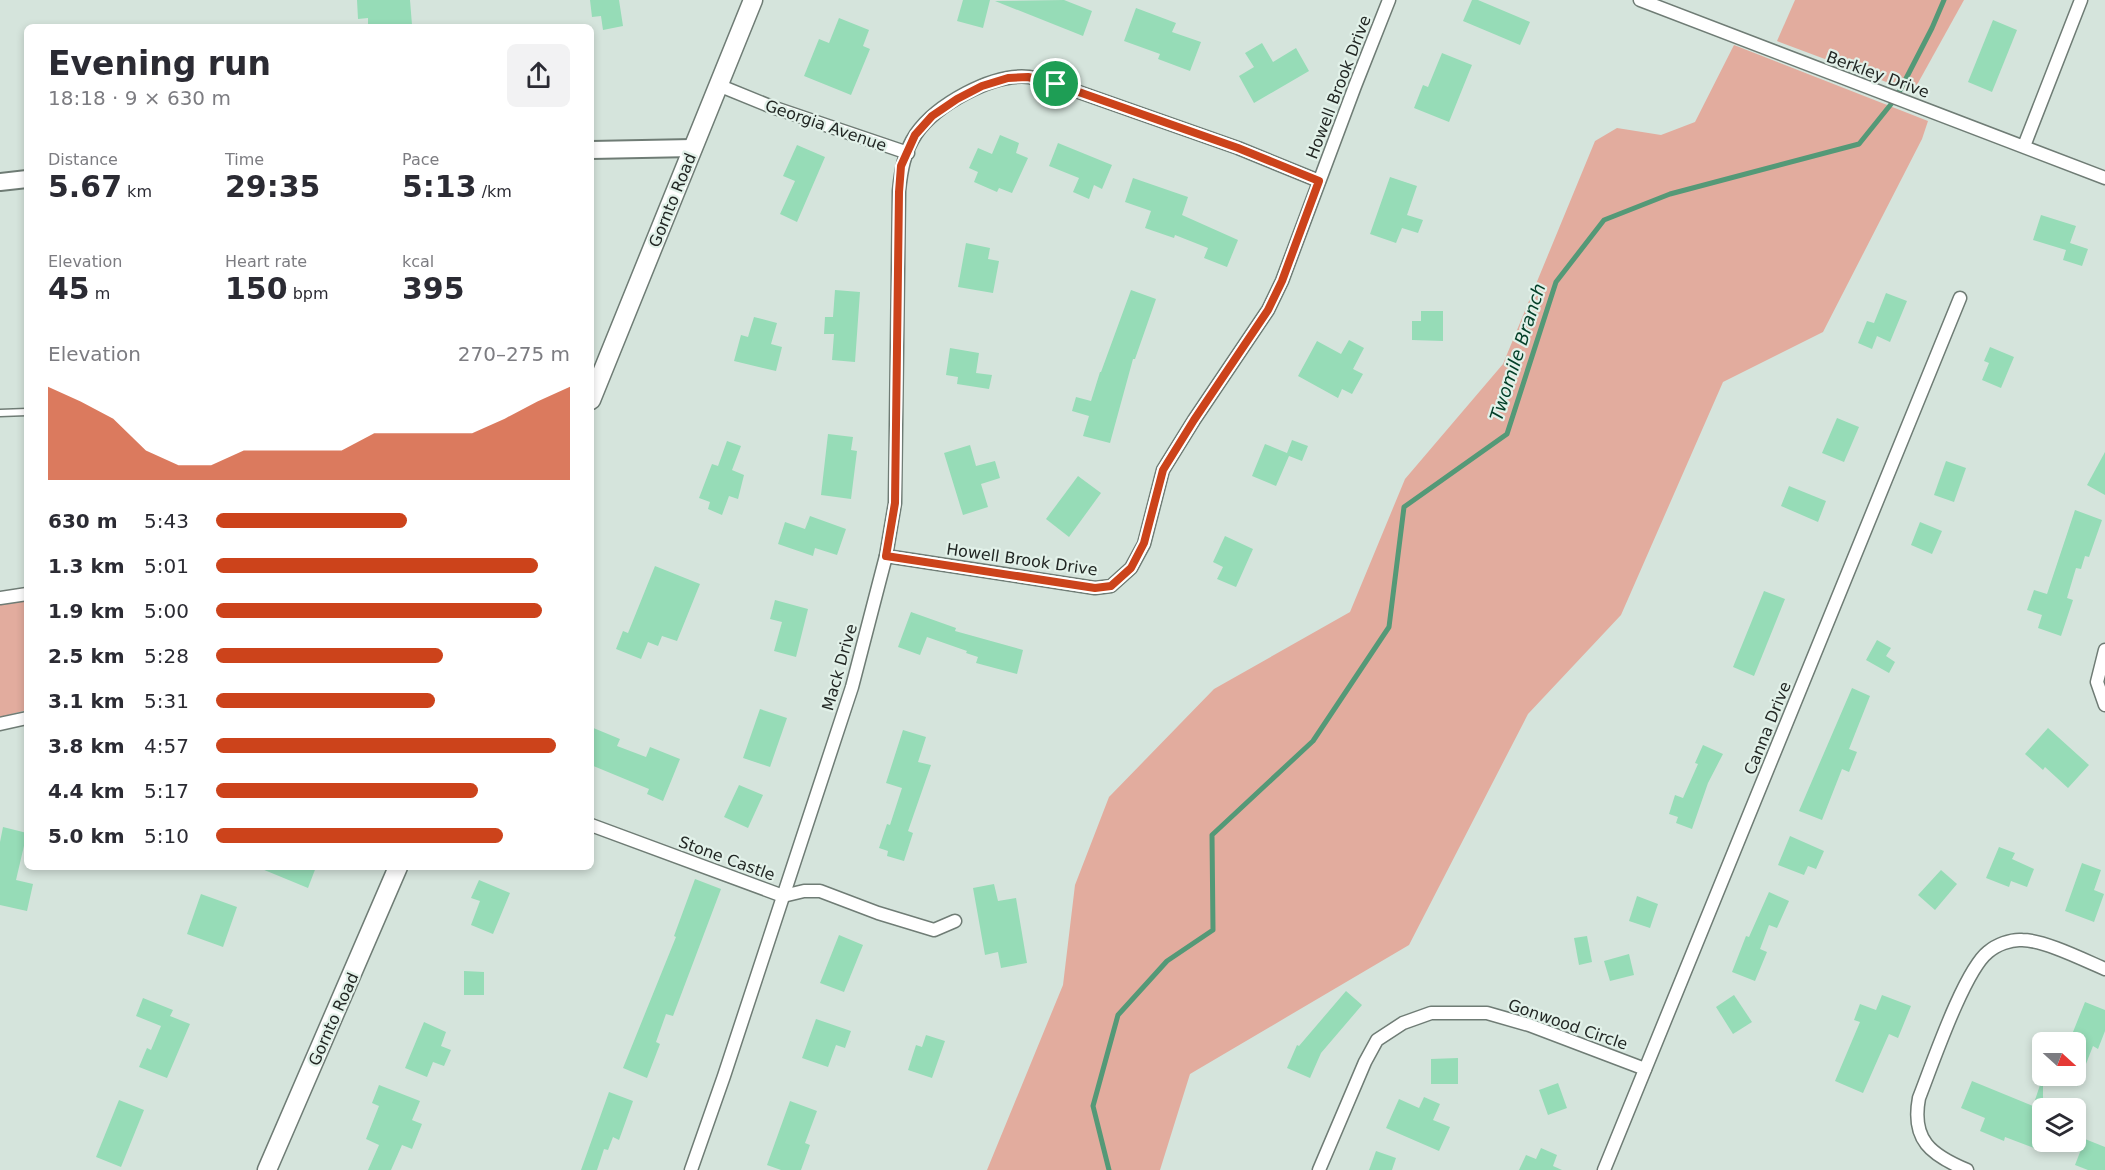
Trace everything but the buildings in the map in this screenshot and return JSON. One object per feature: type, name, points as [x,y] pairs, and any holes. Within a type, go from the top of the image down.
[{"type":"main road","name":"Gornto Road","points":[[594,393],[753,0]]},
{"type":"main road","name":"Gornto Road","points":[[267,1170],[397,870]]},
{"type":"street","name":"Howell Brook Drive","points":[[886,556],[1095,588],[1111,586],[1131,568],[1144,543],[1163,470],[1268,310],[1282,281],[1389,0]]},
{"type":"street","name":"Berkley Drive","points":[[1640,0],[2105,177]]},
{"type":"street","points":[[2024,146],[2081,0]]},
{"type":"street","name":"Georgia Avenue","points":[[718,85],[772,107],[908,153],[915,135],[932,116],[957,99],[990,83],[1008,78],[1028,77],[1056,84],[1238,148],[1319,181]]},
{"type":"street","points":[[594,150],[693,148]]},
{"type":"street","name":"Mack Drive","points":[[691,1170],[852,687],[886,556],[895,503],[899,192],[901,166],[908,153]]},
{"type":"street","points":[[0,182],[24,179]]},
{"type":"street","name":"Canna Drive","points":[[1604,1170],[1960,298]]},
{"type":"street","points":[[0,598],[24,594]]},
{"type":"street","points":[[2105,650],[2097,682],[2105,705]]},
{"type":"street","points":[[0,724],[24,719]]},
{"type":"street","name":"Stone Castle","points":[[594,826],[783,896],[804,891],[820,891],[878,913],[934,930],[955,921]]},
{"type":"street","points":[[1967,1170],[1936,1154],[1924,1142],[1919,1133],[1916,1114],[1919,1098],[1966,982],[1986,953],[2001,944],[2022,940],[2051,946],[2105,969]]},
{"type":"street","name":"Gonwood Circle","points":[[1319,1170],[1365,1062],[1377,1040],[1403,1023],[1431,1013],[1487,1014],[1518,1022],[1579,1042],[1645,1069]]},
{"type":"lane","points":[[0,413],[24,412]]},
{"type":"shaded area","points":[[1795,0],[1964,0],[1913,92],[1777,41]]},
{"type":"shaded area","points":[[1734,45],[1928,121],[1922,139],[1823,332],[1723,382],[1621,615],[1528,714],[1409,945],[1190,1074],[1160,1170],[987,1170],[1063,985],[1075,885],[1109,797],[1214,689],[1350,612],[1405,479],[1503,364],[1595,141],[1617,128],[1661,135],[1695,122]]},
{"type":"shaded area","points":[[24,598],[24,711],[0,717],[0,602]]},
{"type":"waterway","name":"Twomile Branch","points":[[1109,1170],[1093,1106],[1118,1015],[1167,961],[1213,930],[1212,835],[1313,741],[1389,627],[1404,507],[1507,434],[1556,282],[1604,220],[1670,194],[1859,144],[1896,98],[1944,0]]},
{"type":"route","points":[[1028,77],[1056,84],[1238,148],[1319,181],[1282,281],[1268,310],[1163,470],[1144,543],[1131,568],[1111,586],[1095,588],[886,556],[895,503],[901,166],[915,135],[932,116],[957,99],[982,86],[1008,78],[1028,77]]}]
